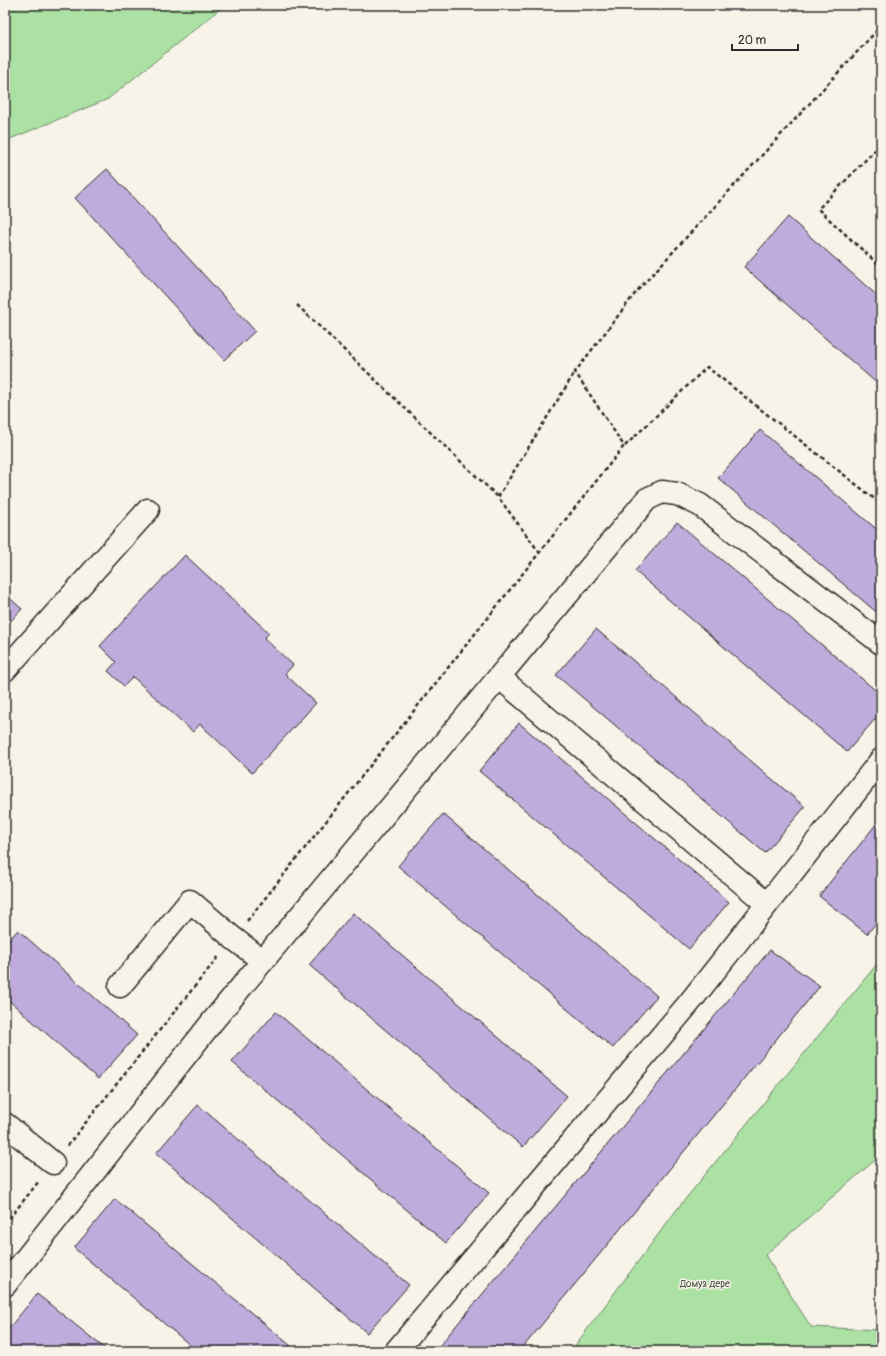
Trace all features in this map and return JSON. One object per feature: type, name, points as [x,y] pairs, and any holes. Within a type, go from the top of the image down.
[{"type":"street","points":[[5,1285],[212,1022],[647,499],[662,492],[677,494],[700,505],[881,643]]},
{"type":"street","points":[[5,670],[148,510]]},
{"type":"street","points":[[499,677],[767,904]]},
{"type":"street","points":[[396,1351],[690,1002],[881,760]]},
{"type":"street","points":[[120,986],[190,901],[233,938],[263,961]]},
{"type":"street","points":[[5,1124],[53,1163]]},
{"type":"path","points":[[498,497],[575,372],[637,291],[881,26]]},
{"type":"path","points":[[881,144],[818,209],[881,267]]},
{"type":"path","points":[[297,305],[498,497],[540,553]]},
{"type":"path","points":[[5,1224],[624,446],[707,368],[881,504]]},
{"type":"path","points":[[575,372],[624,446]]},
{"type":"green space","points":[[5,5],[225,5],[108,99],[5,141]]},
{"type":"green space","name":"Домуз дере","points":[[881,959],[881,1155],[765,1255],[811,1327],[881,1330],[881,1351],[571,1351],[678,1208]]},
{"type":"building","points":[[107,169],[255,331],[224,360],[75,198]]},
{"type":"building","points":[[788,217],[881,299],[881,387],[744,267]]},
{"type":"building","points":[[760,430],[881,533],[881,616],[718,478]]},
{"type":"building","points":[[677,522],[881,695],[881,712],[847,752],[635,571]]},
{"type":"building","points":[[185,555],[269,633],[264,638],[293,665],[285,674],[316,703],[252,773],[200,724],[193,732],[133,677],[124,686],[108,671],[116,662],[100,646]]},
{"type":"building","points":[[5,594],[22,609],[5,627]]},
{"type":"building","points":[[596,629],[805,807],[765,853],[556,675]]},
{"type":"building","points":[[519,723],[729,902],[689,949],[479,771]]},
{"type":"building","points":[[443,814],[657,996],[613,1048],[398,866]]},
{"type":"building","points":[[881,818],[881,917],[867,934],[819,896]]},
{"type":"building","points":[[353,913],[567,1096],[523,1147],[309,965]]},
{"type":"building","points":[[18,930],[137,1035],[98,1079],[5,997],[5,944]]},
{"type":"building","points":[[770,950],[820,986],[520,1351],[435,1351]]},
{"type":"building","points":[[276,1012],[489,1193],[446,1243],[232,1062]]},
{"type":"building","points":[[198,1105],[409,1285],[367,1333],[156,1153]]},
{"type":"building","points":[[115,1199],[297,1351],[197,1351],[74,1248]]},
{"type":"building","points":[[37,1294],[108,1351],[5,1351],[5,1333]]}]
